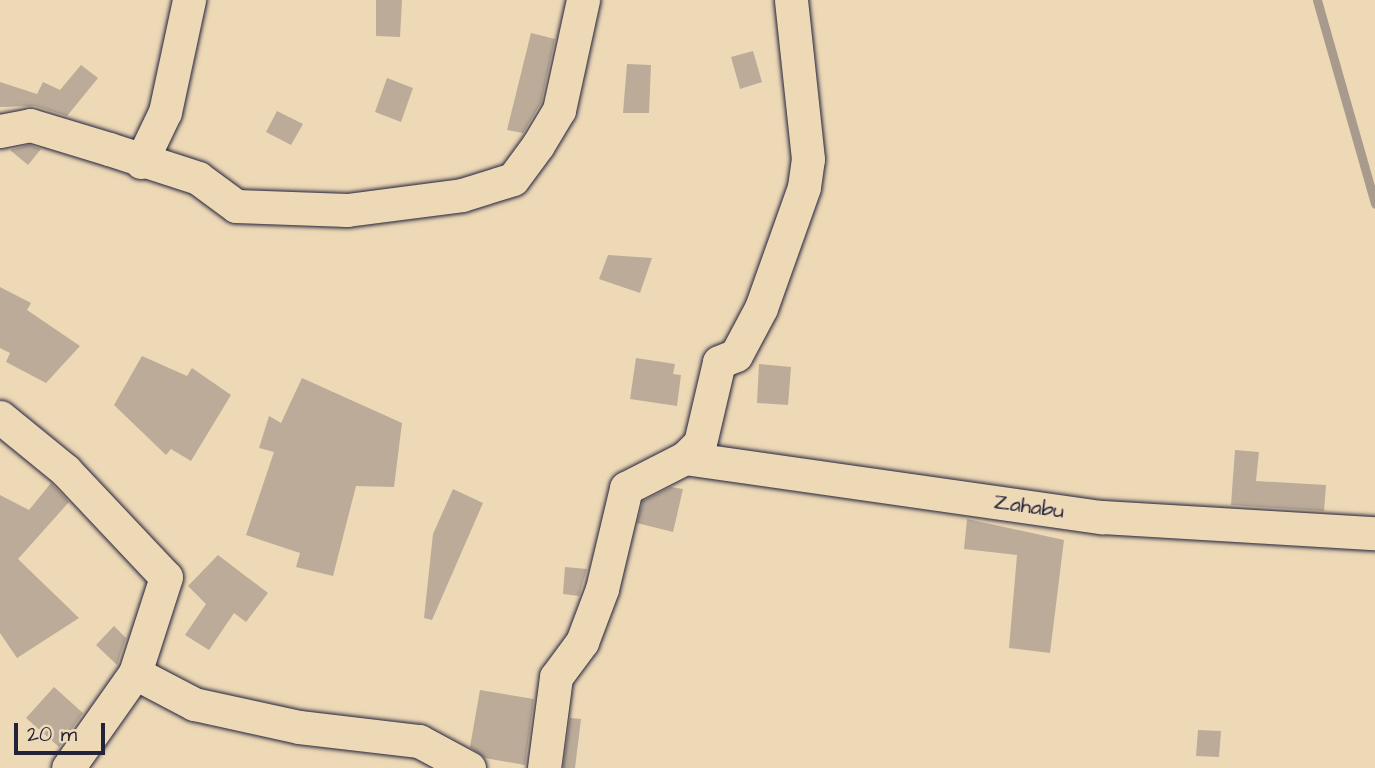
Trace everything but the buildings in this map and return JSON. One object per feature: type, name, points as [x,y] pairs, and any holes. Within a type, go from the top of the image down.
[{"type":"street","points":[[141,162],[165,112],[190,0]]},
{"type":"street","points":[[0,131],[30,125],[198,178],[236,206],[347,210],[496,186],[524,166],[559,110],[583,0]]},
{"type":"street","points":[[544,768],[556,677],[582,642],[603,589],[626,488],[685,458],[699,443],[719,362],[736,355],[761,308],[804,187],[808,159],[791,0]]},
{"type":"street","points":[[0,417],[65,470],[164,567],[135,673],[68,768]]},
{"type":"street","name":"Zahabu","points":[[685,458],[1102,516],[1375,533]]},
{"type":"street","points":[[135,673],[194,704],[299,727],[419,741],[469,768]]},
{"type":"waterway","points":[[1317,0],[1375,204]]}]
